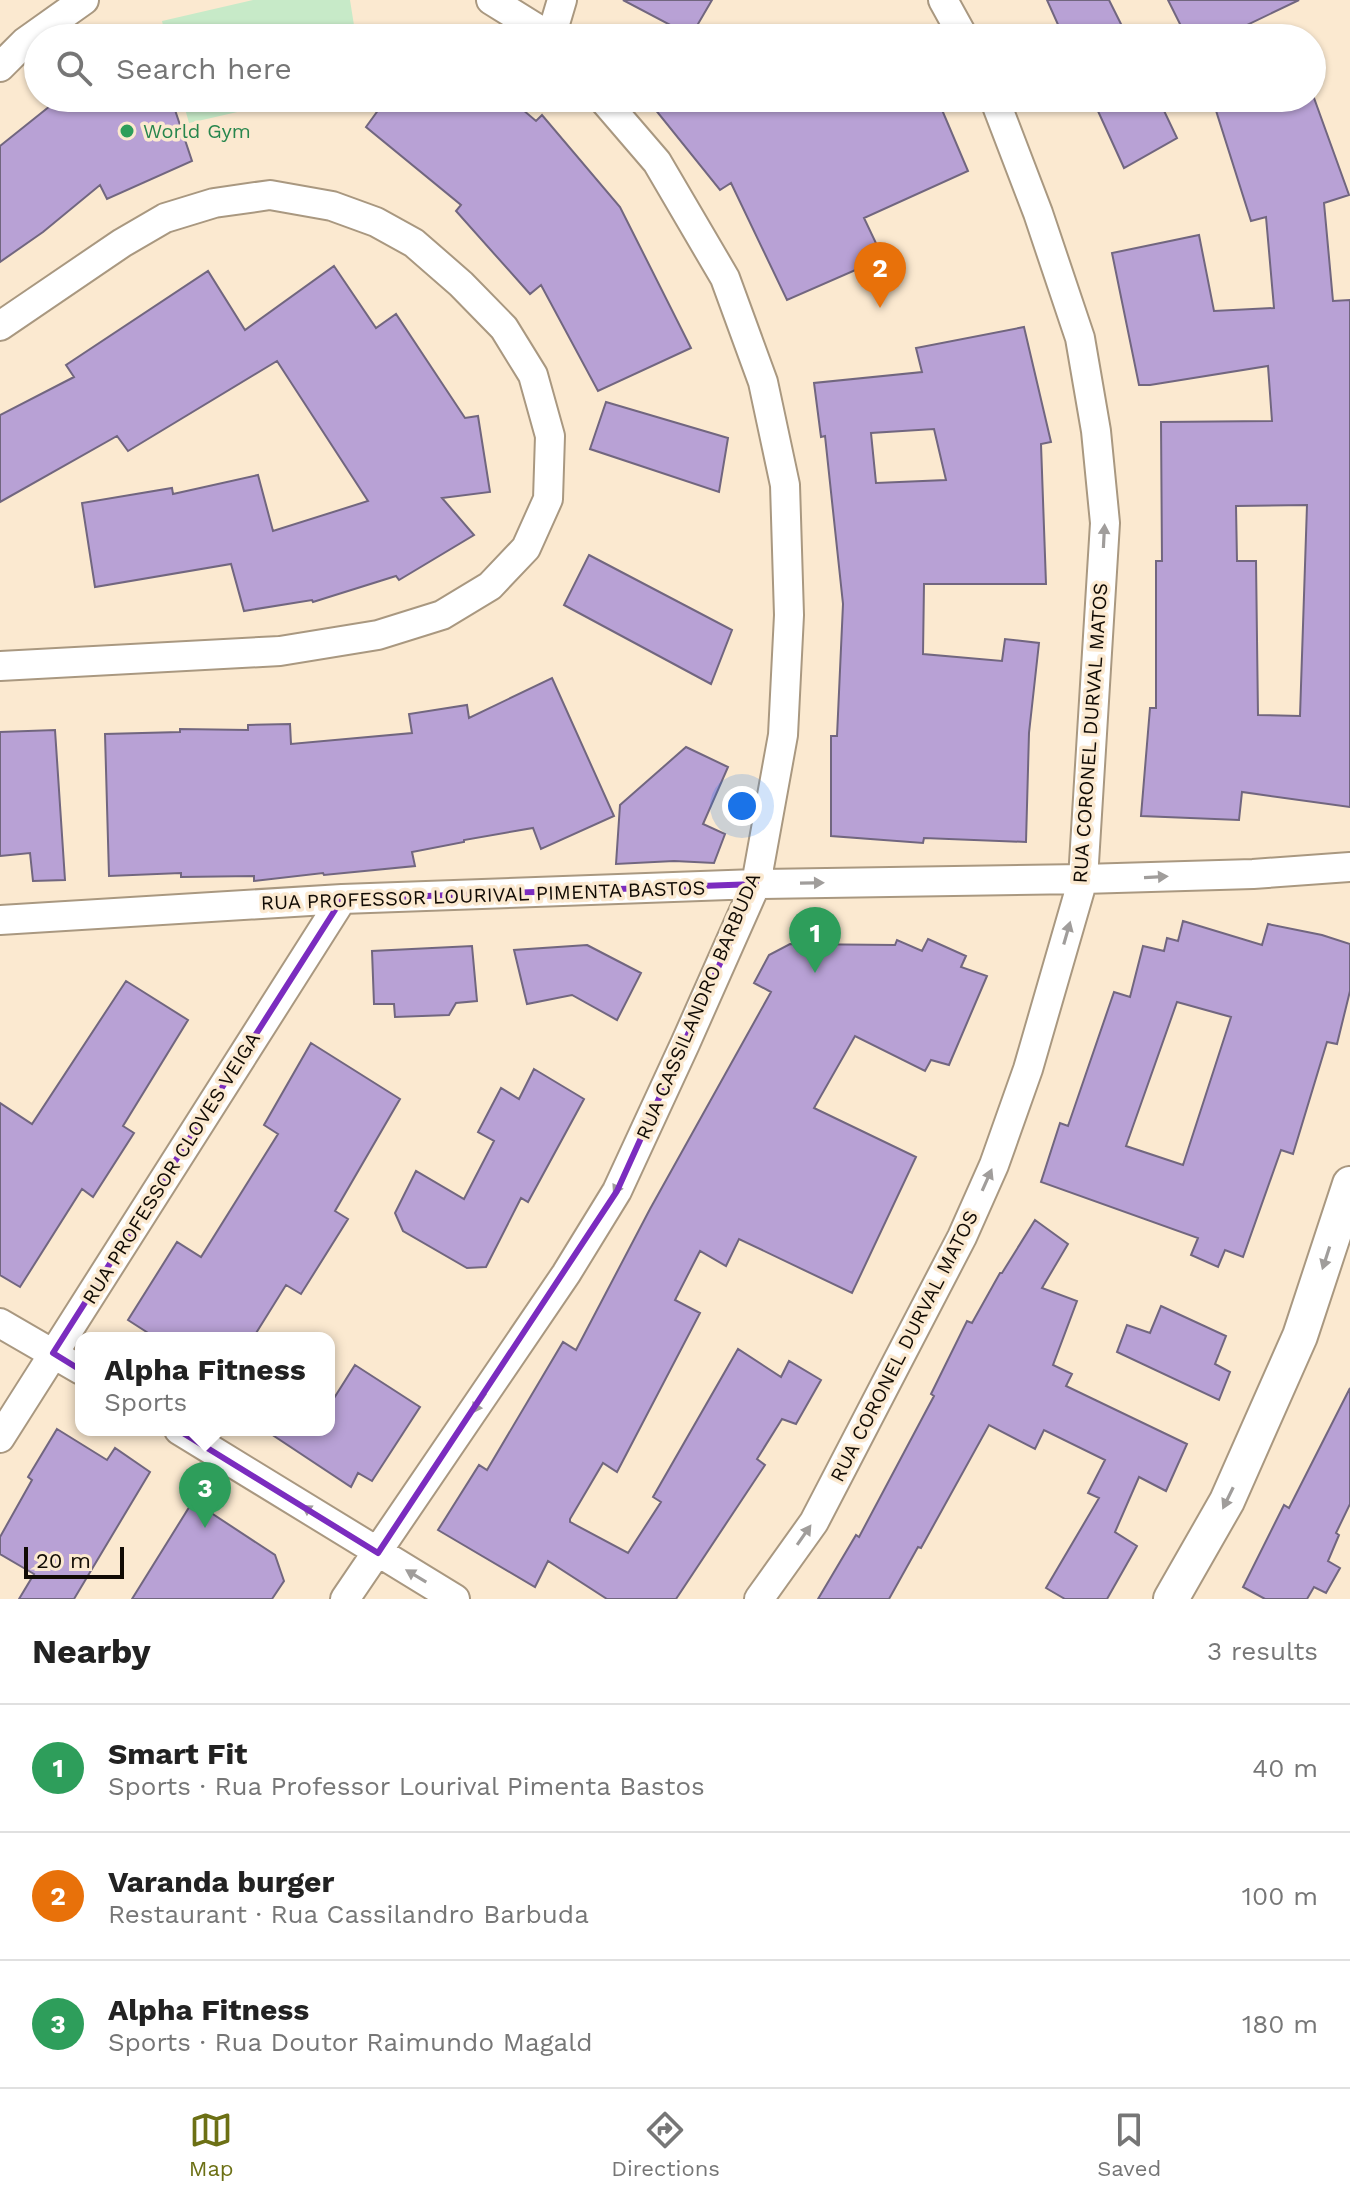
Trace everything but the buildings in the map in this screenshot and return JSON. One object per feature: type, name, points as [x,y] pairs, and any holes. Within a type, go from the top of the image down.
[{"type":"street","points":[[50,24],[84,0]]},
{"type":"street","points":[[491,0],[530,24]]},
{"type":"street","points":[[555,24],[562,0]]},
{"type":"street","points":[[943,0],[956,24]]},
{"type":"street","points":[[0,67],[24,43]]},
{"type":"street","name":"RUA CASSILANDRO BARBUDA","points":[[345,1599],[566,1274],[617,1191],[756,884],[783,735],[789,615],[785,485],[763,382],[725,278],[657,162],[614,112]]},
{"type":"street","name":"RUA CORONEL DURVAL MATOS","points":[[759,1599],[814,1522],[968,1223],[994,1165],[1028,1069],[1083,879],[1105,523],[1096,431],[1080,338],[1038,213],[999,112]]},
{"type":"street","points":[[0,326],[122,243],[165,218],[214,203],[270,195],[332,206],[376,222],[414,243],[461,284],[504,328],[533,375],[550,436],[548,499],[526,548],[490,586],[442,615],[378,635],[280,651],[0,666]]},
{"type":"street","name":"RUA PROFESSOR LOURIVAL PIMENTA BASTOS","points":[[0,920],[342,899],[756,884],[1253,874],[1350,867]]},
{"type":"street","name":"RUA PROFESSOR CLOVES VEIGA","points":[[0,1438],[342,899]]},
{"type":"street","points":[[1171,1599],[1227,1501],[1300,1336],[1350,1184]]},
{"type":"street","points":[[0,1323],[75,1366]]},
{"type":"street","points":[[189,1436],[455,1599]]},
{"type":"highlighted area","points":[[756,884],[617,1191],[378,1553],[53,1353],[342,899]]},
{"type":"green space","points":[[253,0],[350,0],[354,24],[163,24],[162,21]]},
{"type":"green space","points":[[186,112],[237,112],[189,123]]},
{"type":"place","name":"World Gym","points":[[127,131]]},
{"type":"place","name":"Varanda burger","points":[[880,308]]},
{"type":"place","name":"Smart Fit","points":[[815,973]]},
{"type":"place","name":"Alpha Fitness","points":[[205,1528]]}]
